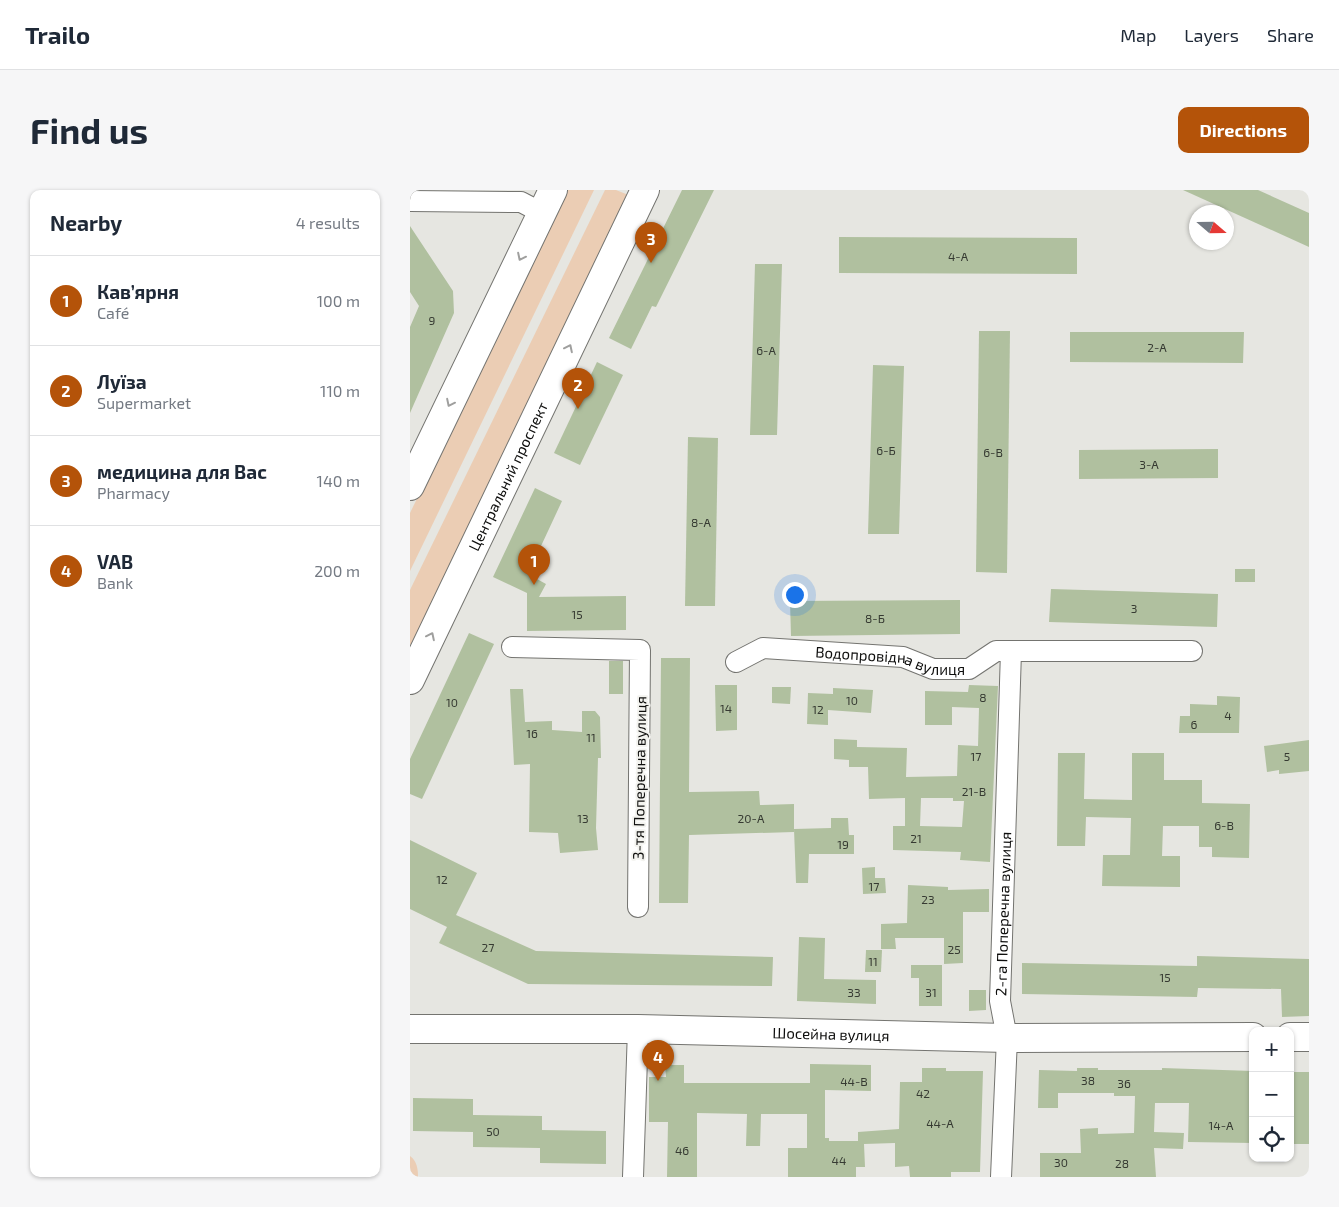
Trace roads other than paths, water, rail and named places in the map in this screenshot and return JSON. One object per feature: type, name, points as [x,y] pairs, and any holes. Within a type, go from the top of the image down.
[{"type":"street","name":"Центральний проспект","points":[[410,680],[645,190]]},
{"type":"street","points":[[410,201],[547,201],[410,486]]},
{"type":"street","name":"3-тя Поперечна вулиця","points":[[512,647],[640,650],[638,906]]},
{"type":"street","name":"Водопровідна вулиця","points":[[736,662],[763,648],[903,657],[933,668],[969,669],[996,651],[1192,651]]},
{"type":"street","name":"2-га Поперечна вулиця","points":[[1001,1177],[1007,1038],[1000,1002],[1011,651]]},
{"type":"street","name":"Шосейна вулиця","points":[[410,1029],[638,1029],[1007,1038],[1249,1037]]},
{"type":"street","points":[[633,1177],[638,1029]]},
{"type":"street","points":[[1294,1037],[1309,1037]]},
{"type":"place","name":"медицина для Вас","points":[[651,263]]},
{"type":"place","name":"Луїза","points":[[578,409]]},
{"type":"place","name":"Кав’ярня","points":[[534,585]]},
{"type":"place","name":"VAB","points":[[658,1081]]}]
